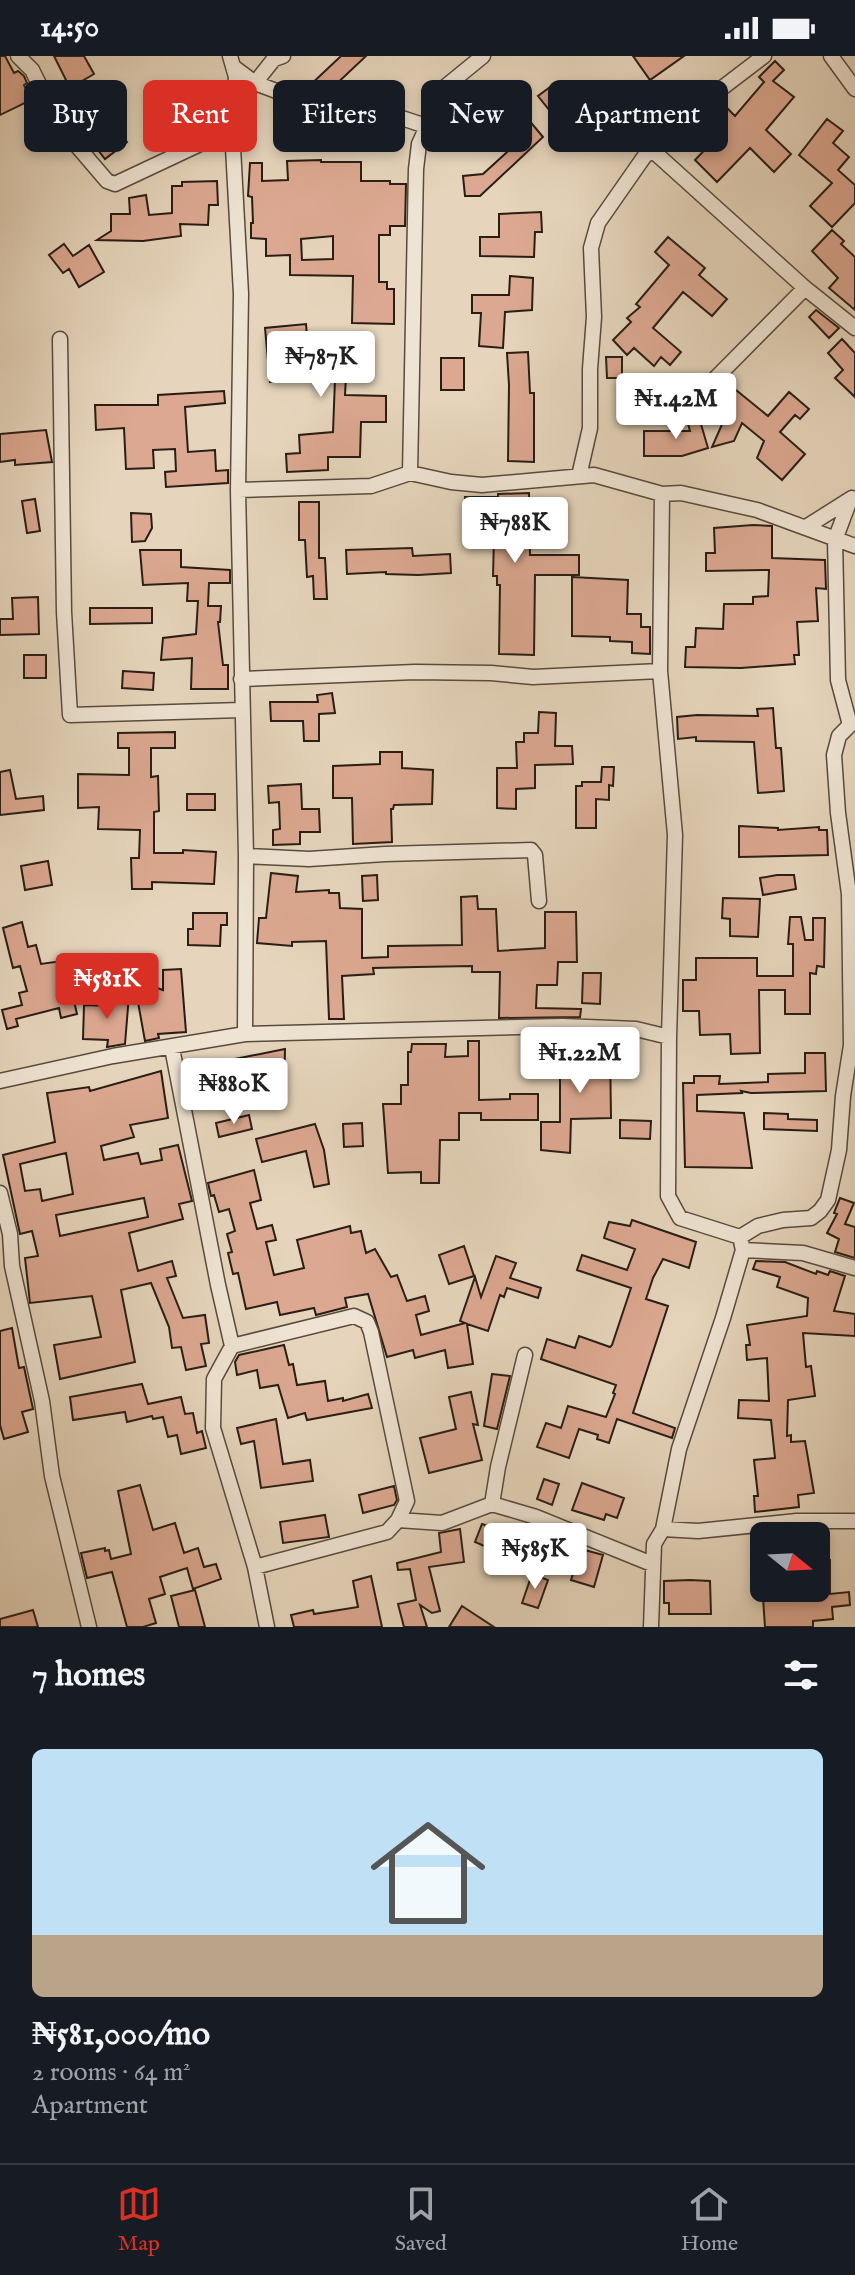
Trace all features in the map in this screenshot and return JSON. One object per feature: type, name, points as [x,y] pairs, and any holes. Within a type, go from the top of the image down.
[{"type":"street","points":[[18,56],[32,70],[60,126],[107,181],[115,184],[183,152]]},
{"type":"street","points":[[257,80],[274,59],[283,56]]},
{"type":"street","points":[[454,80],[483,56]]},
{"type":"street","points":[[728,83],[764,56]]},
{"type":"street","points":[[831,56],[855,89]]},
{"type":"street","points":[[233,62],[252,80]]},
{"type":"street","points":[[257,84],[307,99],[362,105],[421,124]]},
{"type":"street","points":[[410,473],[416,169],[421,139]]},
{"type":"street","points":[[233,152],[241,294],[238,490],[246,856],[245,1034]]},
{"type":"street","points":[[579,476],[590,428],[594,317],[591,248],[598,223],[611,201],[650,152]]},
{"type":"street","points":[[654,152],[805,288],[855,328]]},
{"type":"street","points":[[699,395],[805,288]]},
{"type":"street","points":[[60,339],[64,612],[70,715],[242,710]]},
{"type":"street","points":[[238,490],[371,486],[410,473],[482,485],[594,475],[662,494],[681,493],[723,501],[855,546]]},
{"type":"street","points":[[662,494],[660,671],[675,835],[668,1196],[680,1218],[741,1243],[803,1253],[855,1268]]},
{"type":"street","points":[[806,527],[853,497]]},
{"type":"street","points":[[651,1627],[654,1544],[663,1529],[679,1449],[723,1318],[741,1243],[758,1226],[811,1218],[820,1211],[828,1200],[839,1150],[851,1045],[849,894],[834,755],[839,736],[853,725],[838,680],[835,540],[853,497]]},
{"type":"street","points":[[241,679],[415,672],[533,677],[660,671]]},
{"type":"street","points":[[246,856],[309,859],[531,850],[535,855],[539,901]]},
{"type":"street","points":[[0,1081],[113,1056],[245,1034],[562,1026],[636,1029],[669,1037]]},
{"type":"street","points":[[172,1048],[232,1346],[214,1379],[213,1428],[255,1567],[267,1627]]},
{"type":"street","points":[[0,1193],[10,1234],[12,1266],[42,1401],[52,1476],[89,1627]]},
{"type":"street","points":[[232,1346],[354,1316],[367,1322],[407,1501],[398,1520],[387,1532],[255,1567]]},
{"type":"street","points":[[492,1504],[525,1355]]},
{"type":"street","points":[[398,1520],[442,1523],[492,1504],[536,1517],[652,1564]]},
{"type":"street","points":[[663,1529],[698,1531],[797,1521],[855,1521]]},
{"type":"building","points":[[0,56],[5,56],[14,73],[18,71],[26,80],[24,103],[0,115]]},
{"type":"building","points":[[54,56],[84,56],[94,74],[84,80],[66,80]]},
{"type":"building","points":[[341,56],[366,56],[341,80],[316,80]]},
{"type":"building","points":[[633,56],[684,56],[650,80]]},
{"type":"building","points":[[775,61],[784,70],[773,81],[794,97],[766,130],[791,154],[774,172],[750,148],[717,182],[695,160],[703,152],[728,152],[728,109],[735,116],[764,82],[759,77]]},
{"type":"building","points":[[548,88],[548,108],[538,96]]},
{"type":"building","points":[[827,119],[843,131],[833,143],[849,157],[838,170],[855,185],[855,203],[832,227],[810,206],[832,183],[799,155]]},
{"type":"building","points":[[532,124],[543,137],[532,147]]},
{"type":"building","points":[[100,152],[114,152],[105,159]]},
{"type":"building","points":[[507,152],[527,152],[480,196],[465,196],[463,176],[483,174]]},
{"type":"building","points":[[287,161],[361,162],[361,181],[406,184],[405,226],[390,226],[390,235],[379,235],[379,282],[387,282],[387,289],[394,289],[394,324],[352,323],[353,276],[290,275],[290,255],[266,256],[266,239],[251,238],[252,197],[248,196],[250,163],[262,163],[262,181],[288,180]],"holes":[[[333,236],[333,259],[302,260],[301,239]]]},
{"type":"building","points":[[217,181],[218,205],[209,205],[208,225],[180,224],[181,236],[143,241],[97,240],[111,231],[111,214],[130,214],[129,198],[146,195],[149,215],[172,213],[172,186],[182,186],[182,182]]},
{"type":"building","points":[[541,212],[542,232],[535,232],[534,257],[480,256],[480,237],[499,237],[499,214]]},
{"type":"building","points":[[832,230],[855,257],[855,310],[829,288],[838,278],[812,251]]},
{"type":"building","points":[[668,237],[705,268],[699,275],[727,299],[712,316],[683,292],[653,328],[681,352],[670,365],[661,357],[654,366],[634,348],[627,355],[613,340],[631,322],[627,318],[640,307],[636,304],[669,265],[655,252]]},
{"type":"building","points":[[64,244],[73,256],[89,245],[104,272],[79,287],[69,269],[63,273],[49,255]]},
{"type":"building","points":[[510,276],[533,278],[532,310],[505,312],[503,348],[479,346],[481,313],[472,313],[472,295],[509,295]]},
{"type":"building","points":[[816,310],[839,328],[829,338],[809,317]]},
{"type":"building","points":[[306,324],[309,360],[347,358],[345,395],[386,396],[386,422],[361,422],[360,457],[328,457],[328,470],[287,472],[286,454],[300,453],[299,435],[333,432],[335,379],[270,382],[265,328]]},
{"type":"building","points":[[842,339],[855,353],[855,397],[835,378],[843,370],[828,353]]},
{"type":"building","points":[[528,352],[530,393],[534,393],[534,462],[508,461],[507,353]]},
{"type":"building","points":[[606,357],[622,357],[622,378],[607,378]]},
{"type":"building","points":[[441,358],[464,358],[464,390],[441,390]]},
{"type":"building","points":[[736,390],[768,416],[789,392],[809,409],[800,419],[795,415],[780,432],[805,454],[782,480],[757,458],[764,441],[742,423],[734,441],[712,447],[728,411],[722,406]]},
{"type":"building","points":[[224,391],[225,403],[185,407],[188,452],[215,450],[216,471],[228,470],[228,483],[166,487],[165,472],[176,471],[175,449],[153,450],[154,468],[126,469],[124,428],[96,430],[95,405],[158,405],[158,395]]},
{"type":"building","points":[[698,414],[708,448],[682,456],[644,456],[644,431],[690,431],[686,417]]},
{"type":"building","points":[[46,430],[52,462],[15,465],[15,460],[0,462],[0,434]]},
{"type":"building","points":[[529,493],[530,555],[579,555],[579,575],[535,575],[534,655],[499,654],[500,585],[497,585],[497,576],[493,576],[494,537],[468,537],[465,497]]},
{"type":"building","points":[[35,499],[40,531],[27,533],[22,501]]},
{"type":"building","points":[[299,502],[319,502],[319,558],[325,558],[327,599],[314,599],[313,576],[307,577],[305,540],[299,540]]},
{"type":"building","points":[[131,513],[151,514],[152,528],[145,541],[132,542]]},
{"type":"building","points":[[772,526],[772,558],[825,560],[826,589],[816,588],[818,621],[797,622],[799,655],[794,655],[795,664],[741,668],[685,667],[686,647],[695,647],[696,628],[723,629],[724,604],[753,604],[753,597],[768,596],[769,570],[706,571],[706,553],[715,553],[714,528]]},
{"type":"building","points":[[412,548],[413,556],[450,554],[451,573],[347,574],[346,550]]},
{"type":"building","points":[[140,550],[181,550],[181,567],[230,570],[230,583],[209,583],[208,606],[221,606],[218,622],[223,665],[228,665],[228,689],[191,689],[192,658],[161,660],[163,638],[196,634],[198,601],[187,601],[188,583],[143,585]]},
{"type":"building","points":[[572,577],[628,580],[627,614],[641,614],[641,627],[650,627],[650,654],[632,653],[632,642],[610,641],[610,637],[572,636]]},
{"type":"building","points":[[38,597],[39,634],[0,635],[0,619],[13,619],[12,598]]},
{"type":"building","points":[[90,608],[152,608],[152,623],[90,624]]},
{"type":"building","points":[[24,655],[46,655],[46,678],[24,678]]},
{"type":"building","points":[[123,671],[154,673],[153,690],[122,688]]},
{"type":"building","points":[[332,693],[335,713],[319,714],[319,741],[304,741],[303,721],[271,721],[270,702],[318,702],[317,695]]},
{"type":"building","points":[[773,708],[776,748],[781,748],[784,791],[758,793],[754,742],[696,741],[696,737],[678,739],[677,717],[758,716],[757,709]]},
{"type":"building","points":[[539,712],[556,713],[555,746],[572,746],[573,764],[535,765],[535,788],[516,789],[516,809],[497,808],[497,768],[517,768],[516,742],[524,742],[524,733],[538,733]]},
{"type":"building","points":[[175,732],[175,748],[151,748],[151,777],[158,776],[159,811],[154,812],[154,853],[183,853],[183,850],[216,852],[214,884],[152,882],[152,889],[132,889],[131,858],[139,858],[140,830],[98,829],[99,807],[78,808],[78,774],[129,775],[129,748],[118,748],[118,733]]},
{"type":"building","points":[[380,752],[402,752],[402,768],[433,770],[432,804],[394,805],[391,809],[392,842],[353,844],[352,798],[333,798],[333,766],[380,764]]},
{"type":"building","points":[[602,767],[614,767],[609,800],[596,799],[596,828],[576,828],[576,786],[582,786],[582,782],[601,782]]},
{"type":"building","points":[[10,770],[16,799],[43,796],[44,810],[0,815],[0,772]]},
{"type":"building","points":[[301,784],[302,809],[319,809],[320,832],[300,832],[300,844],[273,845],[273,830],[280,829],[279,802],[269,803],[268,786]]},
{"type":"building","points":[[187,794],[215,794],[215,810],[187,810]]},
{"type":"building","points":[[739,826],[778,830],[819,827],[819,830],[827,830],[828,855],[739,857]]},
{"type":"building","points":[[48,861],[52,885],[25,890],[21,866]]},
{"type":"building","points":[[271,873],[298,876],[296,892],[329,890],[329,893],[339,893],[340,908],[362,909],[362,958],[388,957],[388,946],[462,945],[461,897],[477,896],[478,909],[496,909],[498,951],[545,948],[545,912],[576,912],[577,962],[558,962],[557,985],[537,985],[536,1008],[581,1009],[580,1017],[499,1018],[500,972],[472,972],[472,966],[373,968],[374,974],[342,976],[344,1019],[329,1019],[326,941],[292,942],[292,946],[257,943],[259,918],[266,918]]},
{"type":"building","points":[[377,875],[378,900],[363,901],[362,876]]},
{"type":"building","points":[[794,875],[796,889],[763,895],[760,878]]},
{"type":"building","points":[[723,898],[760,899],[758,937],[730,936],[730,919],[722,918]]},
{"type":"building","points":[[193,913],[227,913],[227,925],[221,925],[220,946],[188,945],[188,929],[193,929]]},
{"type":"building","points":[[790,917],[801,917],[805,940],[813,940],[813,918],[825,918],[824,967],[817,966],[816,974],[810,973],[810,1014],[785,1014],[785,990],[759,990],[760,1053],[731,1054],[730,1034],[700,1035],[699,1011],[683,1011],[683,980],[696,980],[696,958],[757,958],[757,976],[793,976],[793,944],[788,944]]},
{"type":"building","points":[[22,922],[28,947],[36,945],[41,964],[69,960],[73,973],[68,974],[77,1014],[61,1018],[59,1008],[16,1019],[18,1026],[7,1029],[2,1010],[22,1005],[19,993],[27,991],[20,966],[13,968],[3,928]]},
{"type":"building","points":[[181,969],[186,1032],[158,1034],[159,1038],[145,1041],[134,980],[163,990],[163,970]]},
{"type":"building","points":[[583,973],[601,973],[600,1004],[582,1003]]},
{"type":"building","points":[[112,994],[129,995],[125,1044],[107,1047],[108,1040],[83,1039],[84,1005],[111,1006]]},
{"type":"building","points":[[468,1041],[479,1041],[479,1100],[510,1099],[510,1094],[538,1094],[538,1120],[481,1120],[481,1113],[459,1113],[459,1140],[440,1140],[439,1183],[421,1183],[421,1172],[388,1173],[383,1104],[401,1104],[401,1085],[408,1085],[408,1052],[411,1052],[412,1044],[446,1044],[445,1057],[468,1056]]},
{"type":"building","points":[[610,1048],[611,1118],[571,1119],[570,1153],[541,1150],[541,1122],[560,1122],[560,1065],[568,1065],[568,1049]]},
{"type":"building","points":[[285,1049],[284,1095],[250,1092],[228,1111],[215,1095],[240,1073],[230,1060]]},
{"type":"building","points":[[805,1053],[825,1053],[826,1091],[741,1091],[697,1095],[697,1111],[744,1113],[752,1168],[685,1167],[683,1083],[694,1083],[694,1076],[720,1076],[719,1084],[768,1082],[768,1074],[805,1073]]},
{"type":"building","points":[[161,1071],[168,1118],[130,1125],[134,1137],[101,1146],[104,1160],[138,1153],[141,1164],[162,1160],[160,1149],[178,1145],[192,1201],[179,1204],[183,1219],[129,1233],[138,1271],[172,1261],[176,1276],[167,1278],[183,1318],[205,1315],[209,1343],[201,1344],[206,1366],[186,1370],[181,1347],[172,1348],[169,1327],[151,1283],[121,1290],[135,1362],[60,1379],[54,1345],[101,1337],[92,1296],[30,1303],[25,1258],[38,1256],[32,1231],[20,1234],[3,1155],[55,1142],[47,1093],[89,1087],[90,1091]],"holes":[[[66,1153],[73,1194],[42,1201],[40,1189],[25,1191],[20,1164]],[[144,1198],[148,1217],[60,1236],[56,1215]]]},
{"type":"building","points":[[764,1113],[788,1114],[788,1119],[817,1120],[817,1131],[764,1129]]},
{"type":"building","points":[[249,1115],[252,1129],[219,1137],[216,1123]]},
{"type":"building","points":[[620,1120],[651,1121],[650,1139],[620,1138]]},
{"type":"building","points":[[362,1123],[363,1146],[344,1147],[343,1124]]},
{"type":"building","points":[[315,1124],[324,1150],[329,1184],[314,1187],[306,1151],[262,1162],[256,1139]]},
{"type":"building","points":[[254,1170],[261,1200],[250,1203],[257,1229],[272,1225],[276,1240],[266,1242],[274,1275],[304,1268],[297,1240],[350,1226],[351,1233],[361,1231],[366,1253],[375,1249],[391,1277],[397,1275],[407,1301],[425,1296],[429,1311],[416,1315],[421,1335],[465,1323],[460,1321],[475,1277],[481,1297],[496,1256],[516,1263],[510,1278],[541,1288],[538,1298],[507,1288],[504,1297],[500,1295],[488,1331],[467,1324],[473,1364],[448,1368],[445,1350],[415,1358],[413,1350],[387,1357],[368,1294],[345,1298],[347,1307],[316,1315],[314,1308],[280,1315],[277,1302],[246,1309],[238,1273],[233,1274],[228,1253],[232,1252],[227,1234],[235,1231],[229,1209],[219,1212],[208,1183]]},
{"type":"building","points":[[840,1198],[854,1203],[845,1224],[855,1227],[855,1258],[835,1252],[839,1239],[827,1233],[837,1214],[834,1213]]},
{"type":"building","points":[[632,1220],[696,1242],[689,1268],[663,1259],[653,1278],[646,1299],[668,1306],[633,1413],[675,1428],[672,1438],[617,1419],[609,1443],[597,1439],[598,1435],[579,1429],[569,1458],[537,1447],[546,1423],[561,1428],[568,1406],[606,1417],[616,1385],[541,1359],[547,1339],[575,1348],[579,1336],[610,1347],[612,1345],[631,1288],[577,1270],[582,1255],[627,1270],[635,1249],[604,1238],[609,1222],[630,1226]]},
{"type":"building","points":[[464,1246],[474,1276],[449,1284],[439,1255]]},
{"type":"building","points":[[756,1261],[785,1262],[816,1274],[817,1271],[828,1275],[830,1271],[845,1276],[834,1311],[855,1314],[855,1336],[803,1333],[806,1367],[811,1366],[815,1396],[788,1400],[787,1436],[791,1435],[791,1442],[805,1441],[814,1493],[798,1495],[799,1507],[755,1512],[754,1496],[758,1496],[754,1460],[775,1458],[771,1420],[738,1418],[739,1400],[769,1401],[767,1358],[747,1360],[746,1345],[750,1345],[747,1325],[807,1316],[808,1298],[777,1287],[780,1277],[753,1269]]},
{"type":"building","points":[[12,1328],[19,1368],[24,1367],[33,1409],[22,1412],[28,1432],[4,1439],[0,1425],[0,1331]]},
{"type":"building","points":[[284,1345],[289,1365],[293,1364],[297,1385],[325,1381],[328,1401],[343,1398],[343,1401],[368,1394],[372,1408],[307,1420],[305,1413],[288,1418],[278,1385],[260,1388],[257,1370],[237,1375],[235,1362],[239,1355]]},
{"type":"building","points":[[492,1374],[510,1376],[497,1429],[484,1426]]},
{"type":"building","points":[[142,1384],[148,1404],[181,1397],[185,1414],[193,1413],[197,1433],[202,1431],[206,1448],[181,1454],[177,1435],[168,1437],[163,1417],[153,1419],[152,1416],[127,1422],[125,1412],[73,1420],[70,1397]]},
{"type":"building","points":[[471,1392],[478,1425],[473,1424],[482,1460],[429,1473],[420,1438],[456,1429],[449,1397]]},
{"type":"building","points":[[276,1419],[283,1464],[310,1460],[313,1481],[261,1488],[254,1441],[241,1444],[237,1428]]},
{"type":"building","points":[[544,1479],[559,1484],[552,1505],[537,1499]]},
{"type":"building","points":[[582,1483],[624,1498],[617,1518],[606,1514],[604,1520],[572,1510]]},
{"type":"building","points":[[140,1485],[153,1530],[175,1523],[184,1553],[198,1548],[204,1567],[216,1564],[221,1579],[193,1589],[187,1568],[160,1577],[165,1594],[149,1599],[156,1623],[127,1627],[112,1572],[87,1578],[81,1553],[105,1548],[105,1551],[109,1550],[111,1559],[131,1554],[118,1491]]},
{"type":"building","points":[[394,1486],[397,1500],[394,1505],[363,1513],[359,1495]]},
{"type":"building","points":[[325,1515],[329,1537],[283,1543],[280,1522]]},
{"type":"building","points":[[482,1524],[506,1533],[498,1552],[475,1542]]},
{"type":"building","points":[[460,1529],[464,1562],[429,1567],[440,1611],[432,1613],[420,1605],[427,1627],[404,1627],[398,1604],[416,1600],[410,1569],[398,1570],[397,1563],[441,1552],[439,1533]]},
{"type":"building","points":[[581,1549],[603,1555],[594,1587],[571,1580]]},
{"type":"building","points":[[532,1574],[548,1580],[538,1608],[522,1603]]},
{"type":"building","points":[[371,1576],[382,1627],[294,1627],[291,1615],[358,1607],[353,1581]]},
{"type":"building","points":[[664,1581],[710,1581],[711,1614],[669,1614],[669,1603],[664,1603]]},
{"type":"building","points":[[195,1590],[205,1627],[179,1627],[171,1596]]},
{"type":"building","points":[[849,1592],[850,1605],[832,1607],[833,1619],[813,1621],[813,1627],[765,1627],[763,1602],[830,1602],[830,1594]]},
{"type":"building","points":[[462,1606],[494,1627],[449,1627]]},
{"type":"building","points":[[33,1610],[38,1627],[0,1627],[0,1619]]}]
